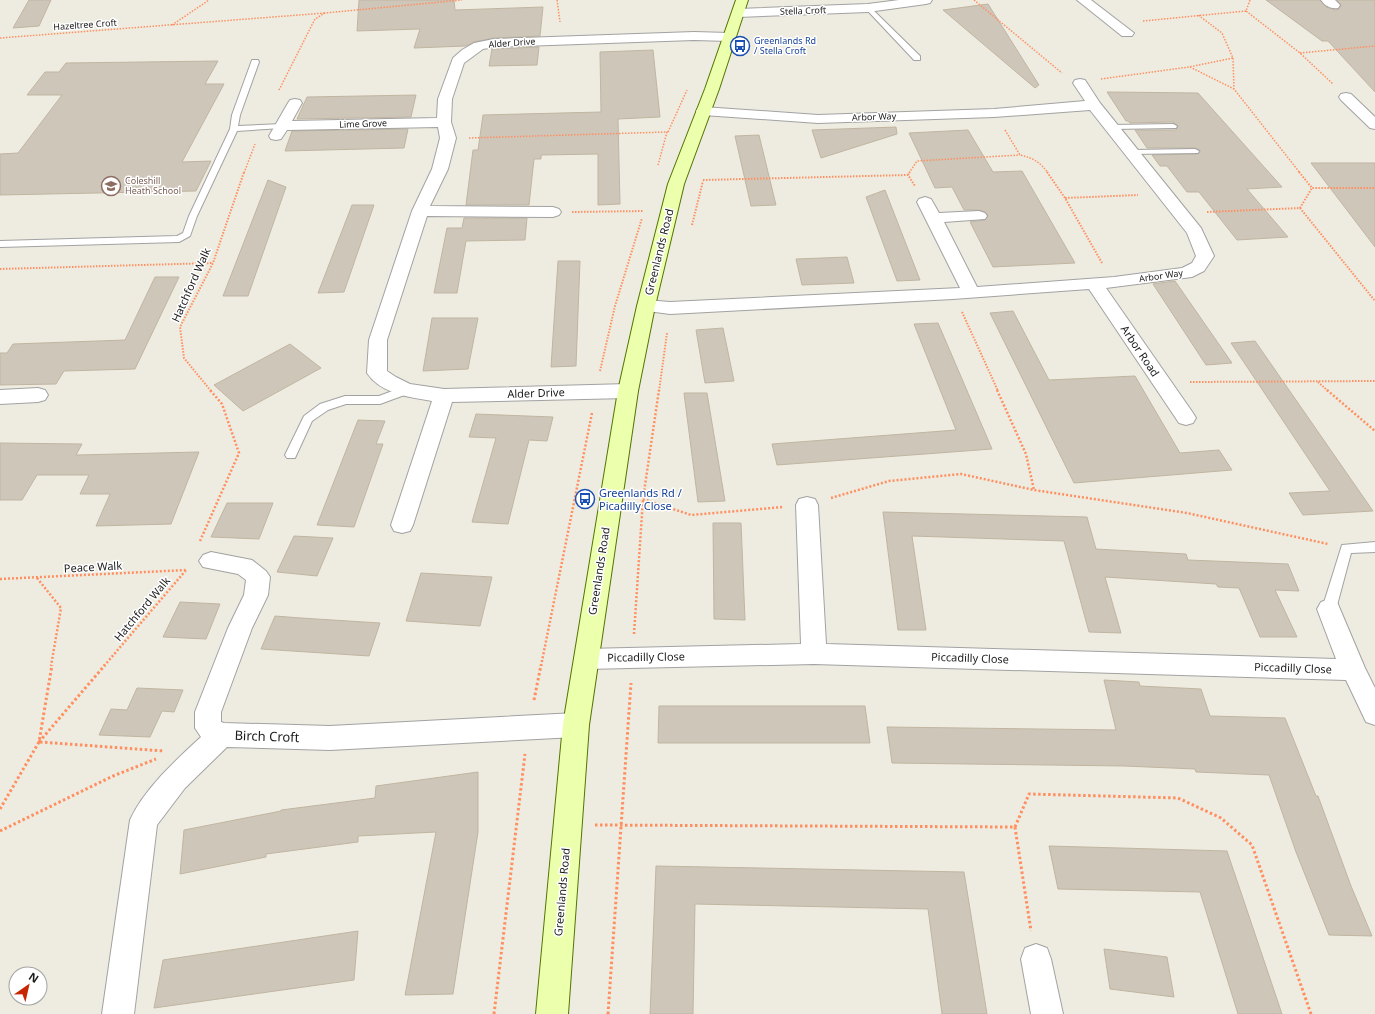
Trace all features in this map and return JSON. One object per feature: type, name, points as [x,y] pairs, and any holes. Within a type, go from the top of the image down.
[{"type":"street","name":"Stella Croft","points":[[740,7],[868,8],[926,0]]},
{"type":"street","points":[[1083,0],[1127,33]]},
{"type":"street","name":"Greenlands Road","points":[[552,1014],[576,725],[628,391],[646,306],[676,184],[740,7]]},
{"type":"street","name":"Alder Drive","points":[[628,391],[444,396],[406,390],[389,382],[377,373],[378,340],[420,211],[440,169],[448,138],[444,122],[445,99],[458,61],[467,53],[480,46],[494,43],[570,40],[694,36],[729,37]]},
{"type":"street","name":"Arbor Way","points":[[646,306],[670,308],[962,293],[1094,284],[1186,273],[1198,267],[1205,256],[1195,232],[1094,105],[1080,84]]},
{"type":"street","points":[[1346,97],[1375,125]]},
{"type":"street","points":[[275,139],[295,103]]},
{"type":"street","name":"Arbor Way","points":[[703,111],[818,119],[994,113],[1094,105]]},
{"type":"street","name":"Lime Grove","points":[[282,126],[444,122]]},
{"type":"street","points":[[925,202],[933,218],[962,293]]},
{"type":"street","points":[[420,211],[554,212]]},
{"type":"street","points":[[933,218],[979,216]]},
{"type":"street","name":"Arbor Road","points":[[1094,284],[1186,418]]},
{"type":"street","points":[[0,397],[38,395]]},
{"type":"street","points":[[402,525],[444,396]]},
{"type":"street","points":[[807,505],[814,654]]},
{"type":"street","points":[[200,556],[244,566],[258,577],[256,595],[240,628],[208,712],[208,728],[220,735]]},
{"type":"street","points":[[1329,609],[1354,670],[1375,714]]},
{"type":"street","name":"Piccadilly Close","points":[[586,659],[814,654],[1354,670]]},
{"type":"street","name":"Birch Croft","points":[[118,1014],[144,820],[175,779],[220,735],[330,738],[576,725]]},
{"type":"street","points":[[1036,958],[1047,1014]]},
{"type":"lane","points":[[868,8],[916,58]]},
{"type":"lane","points":[[0,244],[179,238],[187,234],[193,216],[234,129],[236,116],[255,62]]},
{"type":"lane","points":[[234,129],[282,126]]},
{"type":"lane","points":[[1112,127],[1173,126]]},
{"type":"lane","points":[[1132,152],[1195,151]]},
{"type":"lane","points":[[291,455],[308,419],[324,407],[345,400],[380,400],[406,390]]},
{"type":"lane","points":[[1329,609],[1346,548],[1375,547]]},
{"type":"path","points":[[171,25],[209,0]]},
{"type":"path","points":[[325,13],[462,0]]},
{"type":"path","points":[[974,0],[1070,80],[1080,84],[1189,67],[1233,58]]},
{"type":"path","points":[[1246,11],[1250,0]]},
{"type":"path","points":[[1115,23],[1246,11],[1300,53],[1346,97]]},
{"type":"path","name":"Hazeltree Croft","points":[[0,38],[325,13]]},
{"type":"path","name":"Hatchford Walk","points":[[39,742],[200,556],[239,453],[222,404],[184,358],[180,327],[213,263],[237,190],[268,110],[315,19],[325,13]]},
{"type":"path","points":[[1198,16],[1222,33],[1233,58],[1234,89]]},
{"type":"path","points":[[1300,53],[1375,46]]},
{"type":"path","points":[[1189,67],[1234,89],[1312,188]]},
{"type":"path","points":[[994,113],[1020,155]]},
{"type":"path","points":[[448,138],[667,132],[657,168]]},
{"type":"path","points":[[908,175],[917,161],[1020,155],[1033,158],[1043,166],[1065,198],[1114,282]]},
{"type":"path","points":[[705,174],[703,181],[908,175]]},
{"type":"path","points":[[908,175],[925,202]]},
{"type":"path","points":[[1312,188],[1375,188]]},
{"type":"path","points":[[1300,208],[1312,188]]},
{"type":"path","points":[[1065,198],[1166,194]]},
{"type":"path","points":[[1180,213],[1300,208]]},
{"type":"path","points":[[1300,208],[1375,301]]},
{"type":"path","points":[[494,1014],[528,728],[596,392],[615,306],[644,211],[554,212]]},
{"type":"path","points":[[0,269],[213,263]]},
{"type":"path","points":[[962,293],[1026,454],[1034,490]]},
{"type":"path","points":[[1317,381],[1375,431]]},
{"type":"path","points":[[1161,382],[1375,381]]},
{"type":"path","points":[[643,499],[691,515],[807,505],[889,481],[962,474],[1034,490],[1187,513],[1346,548]]},
{"type":"path","name":"Peace Walk","points":[[0,579],[187,570]]},
{"type":"path","points":[[0,809],[39,742],[61,608],[37,578]]},
{"type":"path","points":[[39,742],[165,752]]},
{"type":"path","points":[[0,831],[113,776],[160,757]]},
{"type":"path","points":[[1036,958],[1015,827],[1029,794],[1178,798],[1221,818],[1252,845],[1311,1014]]},
{"type":"path","points":[[568,825],[1015,827]]},
{"type":"building","points":[[29,0],[51,0],[39,26],[13,28]]},
{"type":"building","points":[[359,0],[454,0],[455,10],[543,7],[540,36],[494,38],[474,42],[466,46],[414,48],[420,29],[357,31]]},
{"type":"building","points":[[1266,0],[1320,0],[1326,7],[1335,10],[1339,9],[1341,5],[1337,0],[1375,0],[1375,92],[1328,41],[1322,41]]},
{"type":"building","points":[[988,4],[1039,85],[1035,88],[943,10]]},
{"type":"building","points":[[539,47],[537,65],[489,66],[492,49]]},
{"type":"building","points":[[653,50],[660,117],[618,119],[620,204],[598,205],[598,154],[541,155],[541,159],[534,159],[529,205],[466,205],[473,150],[478,150],[483,115],[601,112],[600,52]]},
{"type":"building","points":[[218,61],[205,84],[224,84],[182,162],[211,161],[196,191],[0,195],[0,154],[18,153],[62,95],[27,95],[45,72],[59,72],[66,63]]},
{"type":"building","points":[[1107,92],[1198,93],[1282,187],[1247,189],[1288,237],[1237,240],[1199,192],[1187,192],[1167,166],[1160,166],[1152,155],[1198,154],[1200,150],[1195,148],[1147,148],[1135,130],[1176,130],[1178,126],[1173,122],[1130,123],[1126,121]]},
{"type":"building","points":[[416,95],[411,117],[297,119],[307,97]]},
{"type":"building","points":[[896,127],[897,134],[821,158],[812,130]]},
{"type":"building","points":[[408,129],[404,148],[285,151],[292,131]]},
{"type":"building","points":[[968,130],[993,172],[1022,171],[1075,263],[993,267],[970,222],[985,220],[988,215],[979,210],[964,210],[952,187],[935,188],[909,133]]},
{"type":"building","points":[[759,135],[776,205],[751,206],[735,136]]},
{"type":"building","points":[[1311,163],[1375,163],[1375,247]]},
{"type":"building","points":[[268,180],[286,187],[248,296],[223,296]]},
{"type":"building","points":[[885,190],[920,280],[897,281],[866,197]]},
{"type":"building","points":[[352,205],[374,205],[344,292],[318,293]]},
{"type":"building","points":[[464,218],[527,218],[525,240],[466,241],[457,293],[434,293],[447,228],[462,228]]},
{"type":"building","points":[[847,257],[854,283],[802,285],[796,259]]},
{"type":"building","points":[[558,261],[580,261],[576,366],[551,367]]},
{"type":"building","points":[[155,277],[179,277],[135,369],[64,371],[56,384],[0,385],[0,353],[7,353],[13,344],[125,340]]},
{"type":"building","points":[[1175,281],[1232,363],[1206,365],[1153,284]]},
{"type":"building","points":[[1013,311],[1049,380],[1135,376],[1180,453],[1219,450],[1232,470],[1074,483],[990,313]]},
{"type":"building","points":[[432,318],[478,318],[468,369],[423,371]]},
{"type":"building","points":[[938,323],[992,449],[777,465],[772,444],[956,430],[914,324]]},
{"type":"building","points":[[723,328],[734,381],[705,383],[696,330]]},
{"type":"building","points":[[1255,341],[1373,511],[1303,515],[1289,493],[1330,491],[1231,343]]},
{"type":"building","points":[[290,344],[321,368],[243,411],[214,385]]},
{"type":"building","points":[[684,393],[707,393],[725,501],[698,502]]},
{"type":"building","points":[[476,414],[553,417],[547,441],[529,440],[508,524],[472,522],[496,438],[469,437]]},
{"type":"building","points":[[358,420],[385,421],[376,444],[383,444],[354,527],[317,525]]},
{"type":"building","points":[[0,443],[82,444],[76,455],[199,452],[171,524],[96,526],[110,494],[80,494],[89,475],[37,475],[22,500],[0,500]]},
{"type":"building","points":[[227,503],[273,503],[259,539],[211,537]]},
{"type":"building","points":[[883,512],[1087,517],[1096,549],[1186,554],[1188,560],[1288,564],[1299,591],[1275,590],[1297,637],[1260,637],[1239,588],[1218,587],[1216,584],[1105,577],[1121,633],[1089,632],[1064,541],[912,536],[926,630],[898,630]]},
{"type":"building","points":[[713,523],[741,523],[745,620],[714,619]]},
{"type":"building","points":[[294,536],[333,538],[317,576],[277,572]]},
{"type":"building","points":[[421,573],[492,577],[480,626],[406,621]]},
{"type":"building","points":[[180,602],[220,604],[206,639],[163,637]]},
{"type":"building","points":[[275,616],[380,623],[369,656],[261,649]]},
{"type":"building","points":[[1104,680],[1139,682],[1140,686],[1201,689],[1210,716],[1285,718],[1316,796],[1318,796],[1351,886],[1372,936],[1329,935],[1296,852],[1269,775],[1196,772],[1195,769],[1124,766],[892,763],[887,727],[1116,730]]},
{"type":"building","points":[[137,688],[183,690],[174,712],[162,711],[150,737],[99,735],[111,709],[127,710]]},
{"type":"building","points":[[659,706],[865,706],[870,743],[658,743]]},
{"type":"building","points":[[478,772],[478,832],[453,994],[405,995],[436,832],[358,836],[358,842],[266,854],[266,857],[180,874],[184,830],[281,810],[375,798],[376,786]]},
{"type":"building","points":[[1049,846],[1227,851],[1282,1014],[1238,1014],[1200,892],[1058,889]]},
{"type":"building","points":[[656,866],[964,872],[987,1014],[942,1014],[928,909],[695,904],[693,1014],[650,1014]]},
{"type":"building","points":[[358,931],[354,980],[154,1008],[163,960]]},
{"type":"building","points":[[1104,949],[1167,957],[1174,997],[1110,989]]},
{"type":"place","name":"Greenlands Rd / Stella Croft","points":[[740,46]]},
{"type":"place","name":"Coleshill Heath School","points":[[111,186]]},
{"type":"place","name":"Greenlands Rd / Picadilly Close","points":[[585,499]]}]
